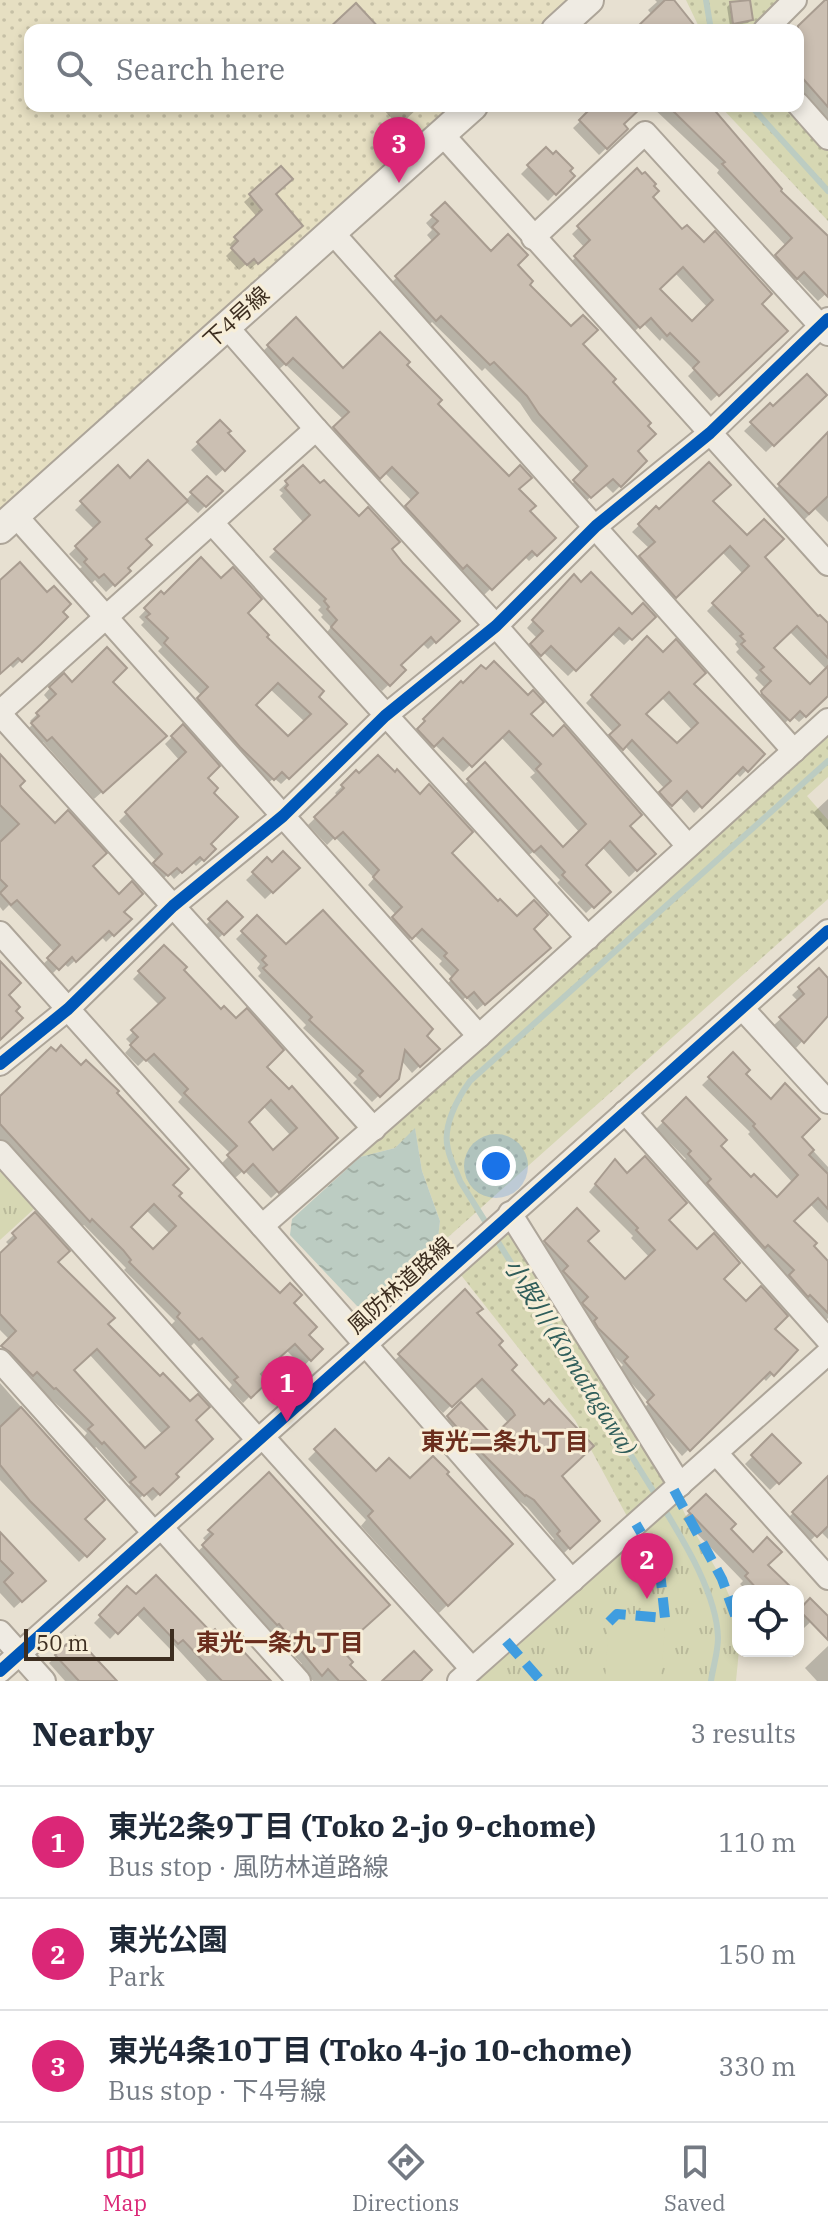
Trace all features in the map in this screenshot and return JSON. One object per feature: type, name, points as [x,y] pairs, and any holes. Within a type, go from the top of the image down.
[{"type":"street","points":[[563,24],[589,0]]},
{"type":"street","points":[[771,24],[795,0]]},
{"type":"street","points":[[804,111],[828,138]]},
{"type":"street","name":"下4号線","points":[[8,522],[466,112]]},
{"type":"street","points":[[0,1064],[68,1009],[173,906],[283,816],[385,716],[496,626],[596,526],[710,433],[825,327],[645,133],[533,238]]},
{"type":"street","points":[[442,134],[828,564]]},
{"type":"street","points":[[332,232],[794,751]]},
{"type":"street","points":[[226,326],[496,626],[688,846]]},
{"type":"street","points":[[316,429],[0,713],[374,1129]]},
{"type":"street","points":[[8,522],[106,618],[479,1036]]},
{"type":"street","points":[[213,524],[588,938]]},
{"type":"street","points":[[262,1226],[479,1036],[828,720]]},
{"type":"street","name":"風防林道路線","points":[[0,1671],[828,931]]},
{"type":"street","points":[[0,933],[262,1226],[572,1581]]},
{"type":"street","points":[[742,1008],[828,1102]]},
{"type":"street","points":[[625,1112],[828,1340]]},
{"type":"street","points":[[0,1152],[260,1438],[466,1675],[828,1353]]},
{"type":"street","points":[[504,1219],[675,1489]]},
{"type":"street","points":[[0,1361],[299,1681]]},
{"type":"street","points":[[716,1453],[828,1578]]},
{"type":"street","points":[[0,1632],[44,1681]]},
{"type":"shaded area","points":[[0,0],[568,0],[542,24],[24,24],[24,112],[448,112],[0,526]]},
{"type":"green space","points":[[686,0],[782,0],[768,24],[698,24]]},
{"type":"green space","points":[[726,112],[804,112],[828,138],[828,221]]},
{"type":"green space","points":[[828,730],[828,777],[807,796],[828,820],[828,899],[437,1247],[440,1221],[422,1171],[415,1129],[395,1148],[360,1157]]},
{"type":"green space","points":[[0,1170],[35,1208],[0,1240]]},
{"type":"green space","points":[[506,1225],[670,1484],[629,1520],[575,1420],[457,1270]]},
{"type":"green space","points":[[678,1498],[732,1603],[732,1657],[738,1657],[736,1681],[473,1681]]},
{"type":"green space","points":[[609,1622],[665,1625],[661,1681],[605,1681]]},
{"type":"water","points":[[415,1128],[422,1171],[440,1221],[437,1247],[371,1306],[357,1306],[290,1235],[292,1219],[360,1157],[395,1148]]},
{"type":"building","points":[[665,0],[674,0],[693,24],[640,24]]},
{"type":"building","points":[[750,0],[753,20],[733,24],[730,2]]},
{"type":"building","points":[[828,0],[828,107],[804,80],[804,24],[800,24]]},
{"type":"building","points":[[356,3],[375,24],[333,24]]},
{"type":"building","points":[[587,112],[637,112],[624,124],[628,129],[607,149],[579,120]]},
{"type":"building","points":[[674,112],[716,112],[781,191],[828,236],[828,297],[804,272],[797,279],[775,255],[792,238],[722,164],[725,162]]},
{"type":"building","points":[[546,147],[553,154],[556,151],[573,168],[570,171],[575,176],[556,195],[527,165]]},
{"type":"building","points":[[281,166],[293,179],[276,194],[303,226],[258,264],[254,259],[247,265],[231,248],[238,241],[234,237],[262,210],[249,194]]},
{"type":"building","points":[[637,168],[656,184],[654,186],[659,191],[653,197],[682,229],[687,225],[704,242],[715,231],[772,294],[762,304],[788,331],[719,396],[693,368],[699,362],[670,333],[667,336],[651,318],[640,328],[574,256],[590,240],[577,226]],"holes":[[[683,267],[713,300],[692,321],[660,289]]]},
{"type":"building","points":[[445,202],[491,251],[508,234],[528,255],[518,265],[533,281],[530,285],[571,326],[583,315],[598,330],[583,344],[616,379],[613,382],[651,423],[648,426],[656,434],[638,451],[647,461],[621,487],[613,479],[591,498],[573,480],[587,466],[539,414],[527,396],[494,362],[490,365],[441,316],[436,321],[395,276],[439,234],[432,227],[438,221],[431,215]]},
{"type":"building","points":[[296,317],[343,368],[380,332],[442,400],[438,404],[509,476],[520,465],[532,478],[519,489],[536,506],[530,511],[556,538],[537,556],[532,551],[492,590],[467,565],[463,569],[405,506],[418,493],[392,467],[380,479],[333,427],[349,412],[293,358],[286,365],[267,345]]},
{"type":"building","points":[[807,374],[827,395],[774,446],[750,422],[770,403],[773,406]]},
{"type":"building","points":[[220,420],[245,451],[225,471],[197,442]]},
{"type":"building","points":[[828,432],[828,496],[809,514],[778,484]]},
{"type":"building","points":[[148,460],[188,501],[146,539],[152,545],[128,568],[131,571],[115,586],[104,574],[99,578],[75,546],[100,522],[80,501],[118,465],[130,478]]},
{"type":"building","points":[[709,462],[731,485],[713,501],[747,535],[764,519],[784,539],[765,557],[818,616],[828,623],[828,658],[797,626],[774,648],[810,684],[828,666],[828,696],[806,717],[800,711],[790,721],[762,694],[761,691],[771,681],[760,670],[764,667],[741,644],[745,641],[740,636],[743,634],[712,603],[749,566],[730,546],[676,598],[639,556],[655,542],[638,524],[656,506],[659,509]]},
{"type":"building","points":[[303,465],[320,483],[324,480],[359,516],[368,507],[400,542],[392,549],[403,563],[460,621],[436,643],[431,637],[401,665],[406,670],[390,686],[331,627],[337,620],[327,609],[326,599],[274,549],[310,515],[285,488],[288,485],[285,481]]},
{"type":"building","points":[[207,476],[223,491],[206,507],[190,492]]},
{"type":"building","points":[[201,557],[221,578],[233,567],[262,599],[248,613],[269,635],[267,637],[324,691],[319,697],[347,724],[289,779],[282,772],[274,780],[197,698],[208,687],[164,643],[168,638],[146,617],[150,614],[144,608],[161,591],[164,594]],"holes":[[[278,683],[311,714],[288,736],[256,705]]]},
{"type":"building","points":[[20,562],[47,592],[54,586],[71,604],[63,612],[68,617],[41,644],[22,662],[18,658],[0,674],[0,580]]},
{"type":"building","points":[[591,572],[632,614],[643,603],[656,617],[632,640],[619,628],[576,671],[551,646],[541,656],[530,644],[543,631],[532,620],[574,574],[581,582]]},
{"type":"building","points":[[647,636],[663,652],[676,639],[706,673],[694,684],[765,754],[748,772],[743,767],[702,808],[687,791],[672,806],[659,792],[671,781],[632,740],[623,750],[609,735],[620,725],[591,695]],"holes":[[[669,692],[698,723],[677,743],[646,714]]]},
{"type":"building","points":[[107,647],[127,668],[113,682],[167,736],[103,793],[52,737],[47,741],[31,723],[39,716],[36,713],[56,694],[49,687],[64,673],[72,682]]},
{"type":"building","points":[[494,661],[528,695],[533,690],[544,702],[531,714],[553,736],[564,725],[642,815],[630,826],[656,854],[637,871],[610,841],[586,865],[611,892],[594,908],[562,875],[565,872],[541,846],[534,852],[467,779],[485,762],[563,847],[586,824],[536,769],[541,764],[509,731],[472,767],[443,738],[434,747],[417,729],[461,681],[463,683],[481,665],[486,669]]},
{"type":"building","points":[[183,724],[220,766],[208,778],[218,788],[214,793],[238,817],[211,844],[216,849],[204,861],[200,857],[182,873],[177,868],[168,876],[153,863],[162,854],[125,812],[186,752],[171,736]]},
{"type":"building","points":[[0,754],[25,781],[21,788],[55,823],[68,810],[107,853],[93,866],[119,894],[132,881],[143,894],[124,912],[132,919],[114,936],[109,931],[76,962],[72,957],[59,970],[47,958],[60,945],[17,900],[11,905],[0,893],[7,886],[0,879],[0,842],[19,824],[0,805]]},
{"type":"building","points":[[378,755],[395,772],[397,769],[420,794],[429,784],[473,832],[452,853],[498,901],[500,899],[517,916],[534,900],[548,915],[534,929],[551,948],[485,1005],[474,992],[467,998],[450,979],[458,970],[444,956],[447,953],[422,929],[412,939],[392,917],[402,907],[373,877],[379,870],[343,832],[335,839],[314,817],[344,788],[341,785],[356,770],[359,773]]},
{"type":"building","points":[[283,851],[300,868],[273,893],[252,872],[267,857],[272,862]]},
{"type":"building","points":[[227,901],[243,917],[224,935],[208,919]]},
{"type":"building","points":[[323,910],[433,1029],[427,1036],[440,1049],[420,1067],[405,1050],[399,1079],[380,1097],[359,1075],[363,1071],[309,1020],[312,1017],[263,968],[267,965],[262,960],[266,956],[241,931],[257,915],[286,944]]},
{"type":"building","points":[[164,945],[187,967],[184,970],[221,1009],[224,1006],[236,1018],[247,1008],[284,1050],[267,1067],[289,1089],[292,1086],[338,1138],[279,1193],[253,1164],[244,1173],[227,1155],[237,1146],[184,1093],[188,1089],[154,1054],[146,1061],[130,1045],[138,1037],[131,1030],[165,998],[138,971]],"holes":[[[271,1100],[297,1128],[273,1150],[249,1122]]]},
{"type":"building","points":[[0,961],[21,983],[9,995],[20,1007],[16,1011],[23,1018],[0,1040]]},
{"type":"building","points":[[819,968],[828,978],[828,1016],[804,1043],[779,1017],[804,994],[798,987]]},
{"type":"building","points":[[61,1045],[81,1065],[86,1060],[119,1091],[117,1093],[189,1169],[173,1185],[182,1193],[179,1196],[280,1293],[290,1283],[302,1295],[294,1303],[317,1327],[309,1335],[323,1349],[311,1361],[295,1344],[261,1374],[268,1382],[251,1398],[234,1380],[238,1377],[202,1338],[199,1340],[177,1317],[180,1313],[129,1262],[131,1260],[123,1250],[92,1219],[90,1222],[0,1124],[0,1096],[51,1047],[56,1051]],"holes":[[[154,1204],[176,1226],[153,1249],[131,1227]]]},
{"type":"building","points":[[733,1052],[750,1070],[746,1074],[771,1099],[785,1083],[820,1119],[802,1137],[814,1150],[809,1155],[828,1174],[828,1209],[818,1198],[794,1221],[817,1243],[814,1246],[828,1261],[828,1313],[810,1295],[808,1297],[789,1275],[794,1270],[768,1245],[765,1248],[707,1183],[711,1179],[688,1154],[691,1151],[662,1121],[686,1097],[727,1140],[721,1146],[751,1177],[754,1174],[777,1197],[798,1175],[753,1126],[755,1124],[708,1077]]},
{"type":"building","points":[[645,1156],[687,1203],[669,1220],[697,1249],[714,1233],[740,1263],[724,1279],[746,1301],[761,1286],[788,1316],[775,1329],[798,1350],[774,1376],[770,1372],[690,1451],[647,1402],[654,1395],[624,1361],[628,1357],[598,1328],[594,1321],[597,1318],[582,1303],[588,1297],[563,1271],[568,1266],[544,1241],[577,1208],[599,1231],[588,1241],[625,1279],[655,1250],[595,1184],[615,1159],[627,1173]]},
{"type":"building","points":[[35,1212],[70,1251],[58,1262],[115,1318],[108,1324],[190,1401],[198,1394],[210,1407],[196,1420],[213,1439],[176,1474],[179,1477],[160,1495],[153,1488],[144,1496],[130,1482],[136,1477],[88,1429],[93,1425],[56,1388],[37,1372],[33,1376],[1,1346],[16,1331],[0,1314],[0,1253],[16,1238],[12,1233]],"holes":[[[97,1349],[169,1427],[145,1448],[74,1370]]]},
{"type":"building","points":[[465,1289],[483,1309],[477,1313],[503,1341],[499,1345],[517,1365],[512,1370],[544,1404],[549,1399],[594,1446],[562,1476],[600,1521],[570,1549],[557,1534],[560,1531],[534,1500],[525,1496],[474,1447],[447,1416],[461,1402],[493,1436],[515,1415],[512,1410],[482,1379],[452,1407],[398,1354]]},
{"type":"building","points":[[21,1407],[105,1500],[85,1519],[105,1539],[87,1557],[30,1501],[0,1465],[0,1427]]},
{"type":"building","points":[[335,1429],[376,1471],[389,1458],[410,1478],[433,1456],[513,1544],[448,1606],[368,1516],[373,1511],[314,1449]]},
{"type":"building","points":[[772,1434],[801,1463],[779,1484],[751,1455]]},
{"type":"building","points":[[269,1472],[390,1605],[341,1649],[353,1662],[350,1665],[366,1681],[339,1681],[328,1669],[322,1676],[279,1624],[202,1545],[213,1534],[208,1530]]},
{"type":"building","points":[[828,1476],[828,1526],[817,1537],[792,1512]]},
{"type":"building","points":[[706,1494],[736,1524],[731,1529],[753,1552],[767,1537],[782,1552],[768,1565],[789,1585],[753,1585],[745,1576],[748,1573],[688,1511]]},
{"type":"building","points":[[0,1532],[46,1581],[22,1602],[4,1582],[13,1573],[0,1560]]},
{"type":"building","points":[[156,1575],[211,1632],[215,1629],[227,1642],[231,1638],[271,1681],[222,1681],[183,1640],[178,1644],[144,1608],[118,1634],[99,1615],[127,1586],[136,1594]]},
{"type":"building","points":[[810,1598],[828,1616],[828,1640],[804,1615],[804,1605]]},
{"type":"building","points":[[75,1636],[117,1681],[79,1681],[55,1655]]},
{"type":"building","points":[[414,1651],[432,1670],[421,1681],[382,1681]]},
{"type":"waterway","name":"小股川 (Komatagawa)","points":[[706,0],[710,24]]},
{"type":"waterway","name":"小股川 (Komatagawa)","points":[[756,112],[828,191]]},
{"type":"waterway","name":"小股川 (Komatagawa)","points":[[657,1497],[460,1181],[448,1149],[449,1123],[470,1081],[828,761]]},
{"type":"waterway","name":"小股川 (Komatagawa)","points":[[663,1507],[698,1570],[712,1604],[718,1638],[711,1681]]},
{"type":"marked path","points":[[674,1490],[722,1579],[732,1607]]},
{"type":"marked path","points":[[609,1622],[617,1614],[665,1618],[659,1563],[636,1524]]},
{"type":"marked path","points":[[506,1641],[541,1681]]},
{"type":"cycle path","points":[[0,1064],[68,1009],[173,906],[283,816],[385,716],[496,626],[596,526],[710,433],[828,319]]},
{"type":"cycle path","points":[[0,1671],[828,931]]},
{"type":"place","name":"東光4条10丁目 (Toko 4-jo 10-chome)","points":[[399,183]]},
{"type":"place","name":"東光2条9丁目 (Toko 2-jo 9-chome)","points":[[287,1422]]},
{"type":"place","name":"東光公園","points":[[647,1599]]},
{"type":"district","name":"東光二条九丁目","points":[[505,1442]]},
{"type":"district","name":"東光一条九丁目","points":[[280,1643]]}]
